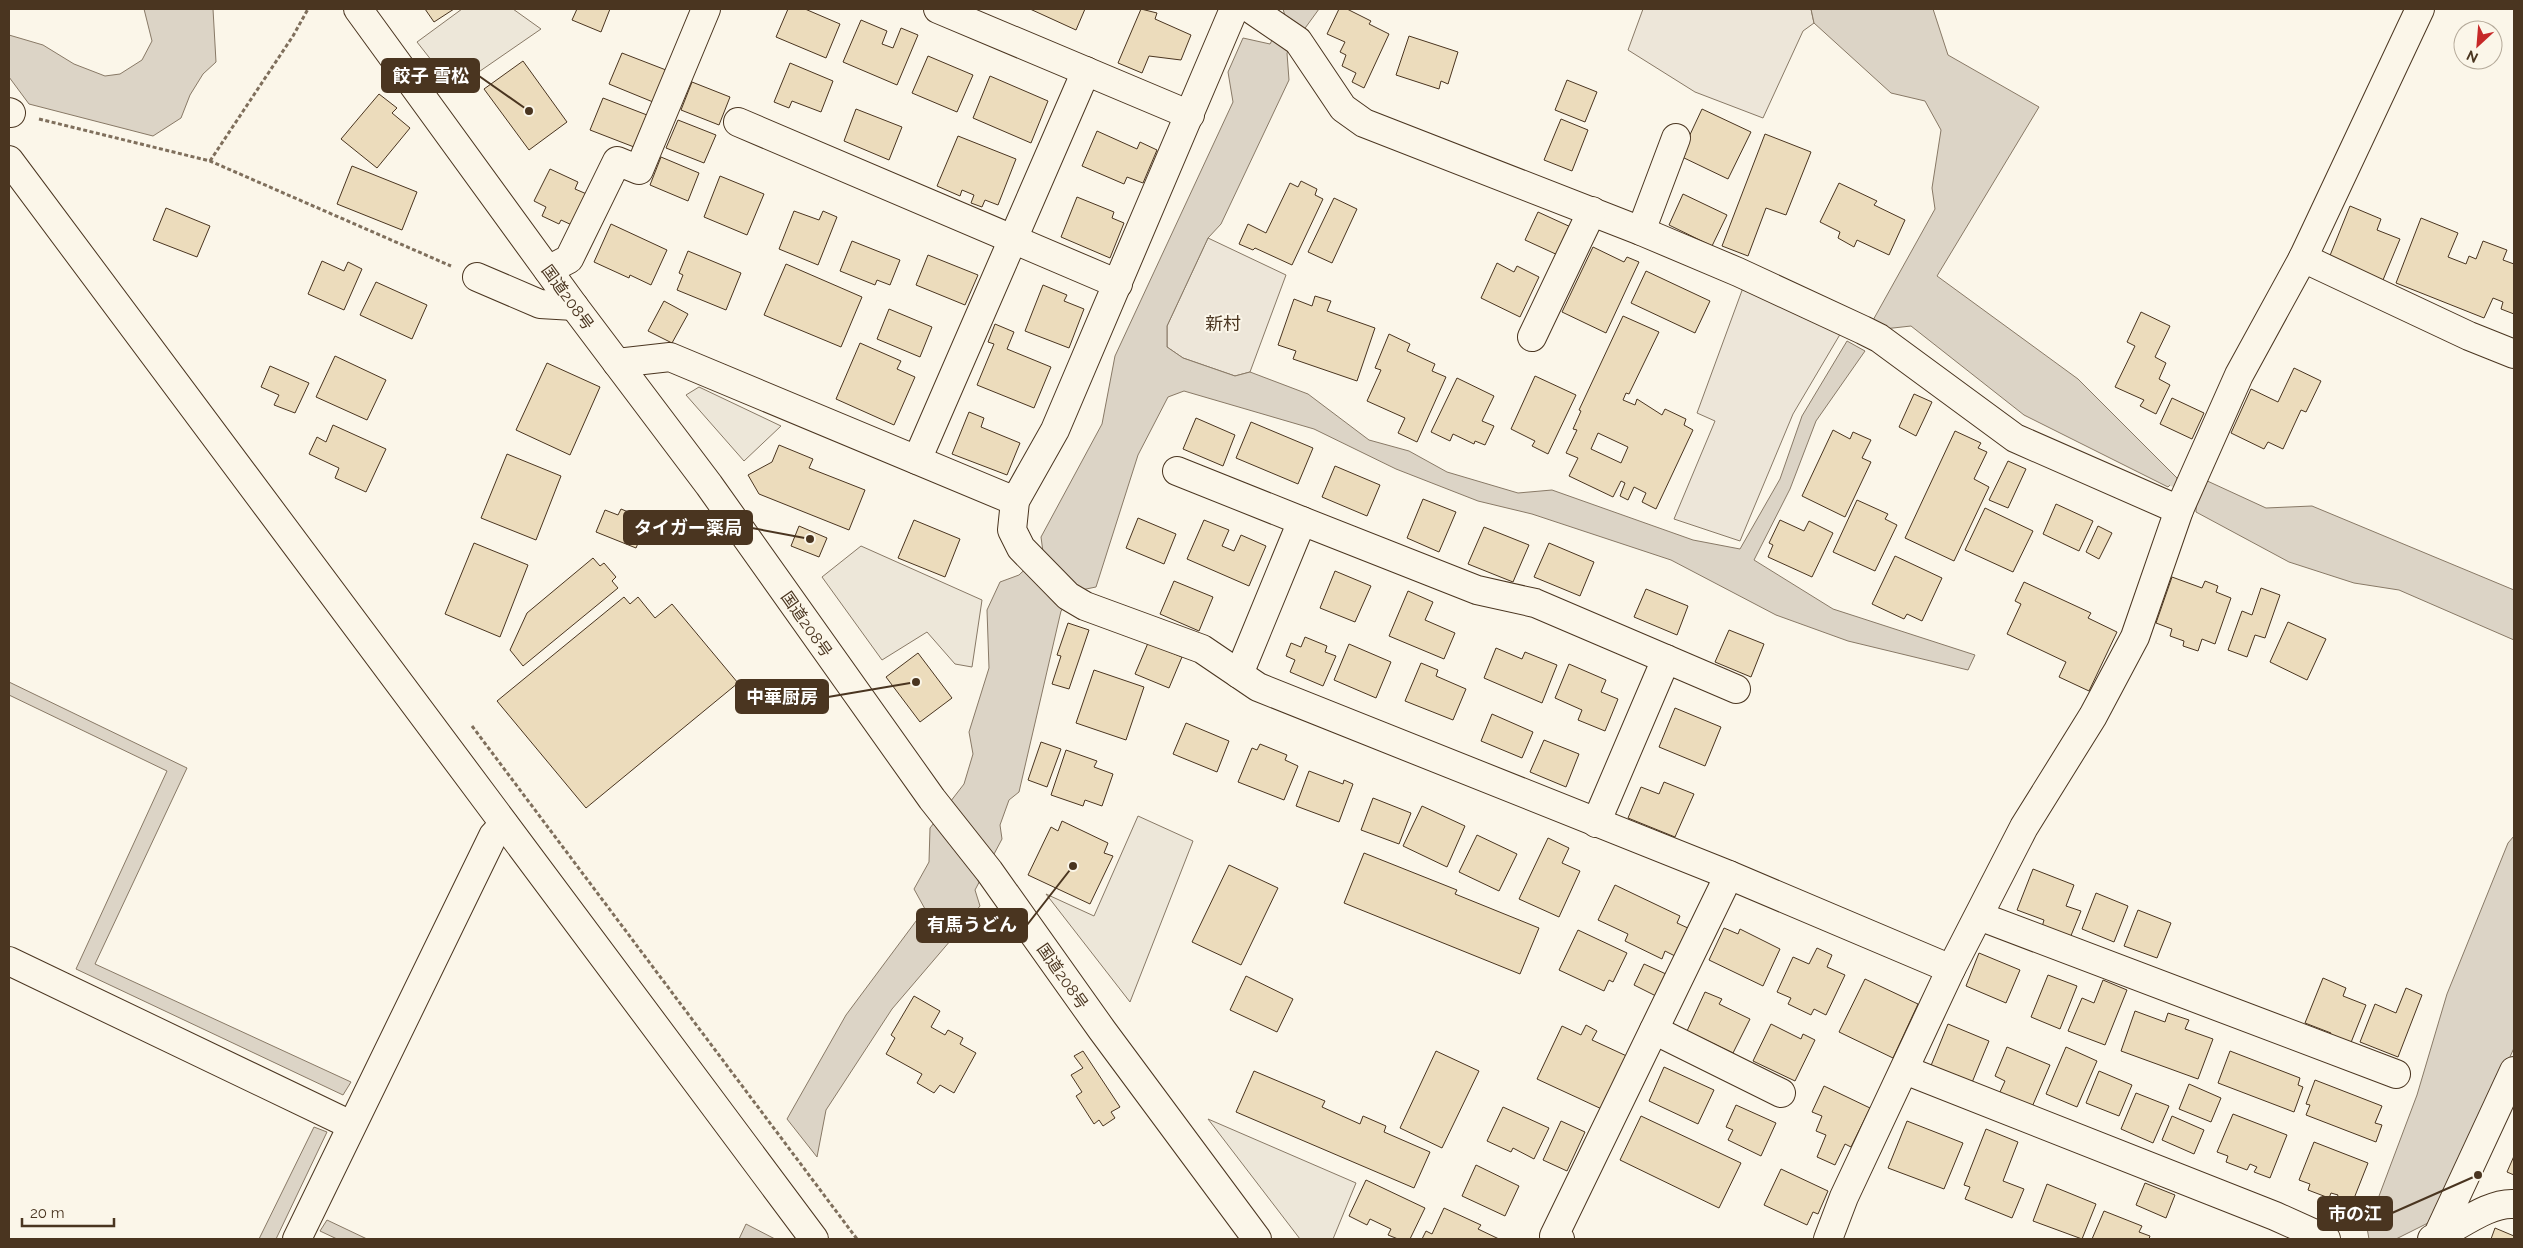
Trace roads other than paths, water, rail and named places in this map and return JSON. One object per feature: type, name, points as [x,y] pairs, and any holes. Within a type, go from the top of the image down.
[{"type":"main road","name":"国道208号","points":[[358,9],[574,306],[709,485],[932,799],[989,871],[1102,1030],[1256,1239]]},
{"type":"main road","points":[[548,270],[569,259],[617,161],[638,170],[706,9]]},
{"type":"main road","points":[[938,9],[1190,115]]},
{"type":"main road","points":[[1234,9],[1055,430],[1015,501],[1012,530],[1021,548],[1068,596],[1085,606],[1202,649],[1258,687],[1729,875],[1952,969]]},
{"type":"main road","points":[[1251,9],[1298,41],[1343,108],[1364,123],[1592,211],[1738,272],[1871,334],[2015,438],[2184,498]]},
{"type":"main road","points":[[1828,1239],[1844,1197],[1952,969],[2024,827],[2093,716],[2136,637],[2184,498],[2239,375],[2303,258],[2420,9]]},
{"type":"main road","points":[[917,460],[1086,71]]},
{"type":"main road","points":[[738,122],[1118,284]]},
{"type":"main road","points":[[1641,231],[1676,138]]},
{"type":"main road","points":[[9,160],[814,1239]]},
{"type":"main road","points":[[1532,337],[1592,211]]},
{"type":"main road","points":[[2303,258],[2469,336],[2514,354]]},
{"type":"main road","points":[[477,277],[540,304],[574,306]]},
{"type":"main road","points":[[617,363],[670,357],[1015,501]]},
{"type":"main road","points":[[1177,471],[1477,590],[1536,603],[1736,689]]},
{"type":"main road","points":[[1239,674],[1302,520]]},
{"type":"main road","points":[[1596,823],[1666,659]]},
{"type":"main road","points":[[297,1239],[493,836],[504,824]]},
{"type":"main road","points":[[1560,1239],[1554,1236],[1729,875]]},
{"type":"main road","points":[[1979,916],[2396,1074]]},
{"type":"main road","points":[[9,961],[351,1125]]},
{"type":"main road","points":[[1654,1030],[1781,1092]]},
{"type":"main road","points":[[1905,1070],[2275,1216],[2326,1239]]},
{"type":"main road","points":[[2435,1238],[2514,1071]]},
{"type":"main road","points":[[2435,1238],[2479,1214],[2506,1204],[2514,1204]]},
{"type":"waterway","points":[[2173,482],[2187,488]]},
{"type":"place","name":"餃子 雪松","points":[[529,111]]},
{"type":"place","name":"タイガー薬局","points":[[810,539]]},
{"type":"place","name":"中華厨房","points":[[916,682]]},
{"type":"place","name":"有馬うどん","points":[[1073,866]]},
{"type":"place","name":"市の江","points":[[2478,1175]]},
{"type":"district","name":"新村","points":[[1223,324]]}]
